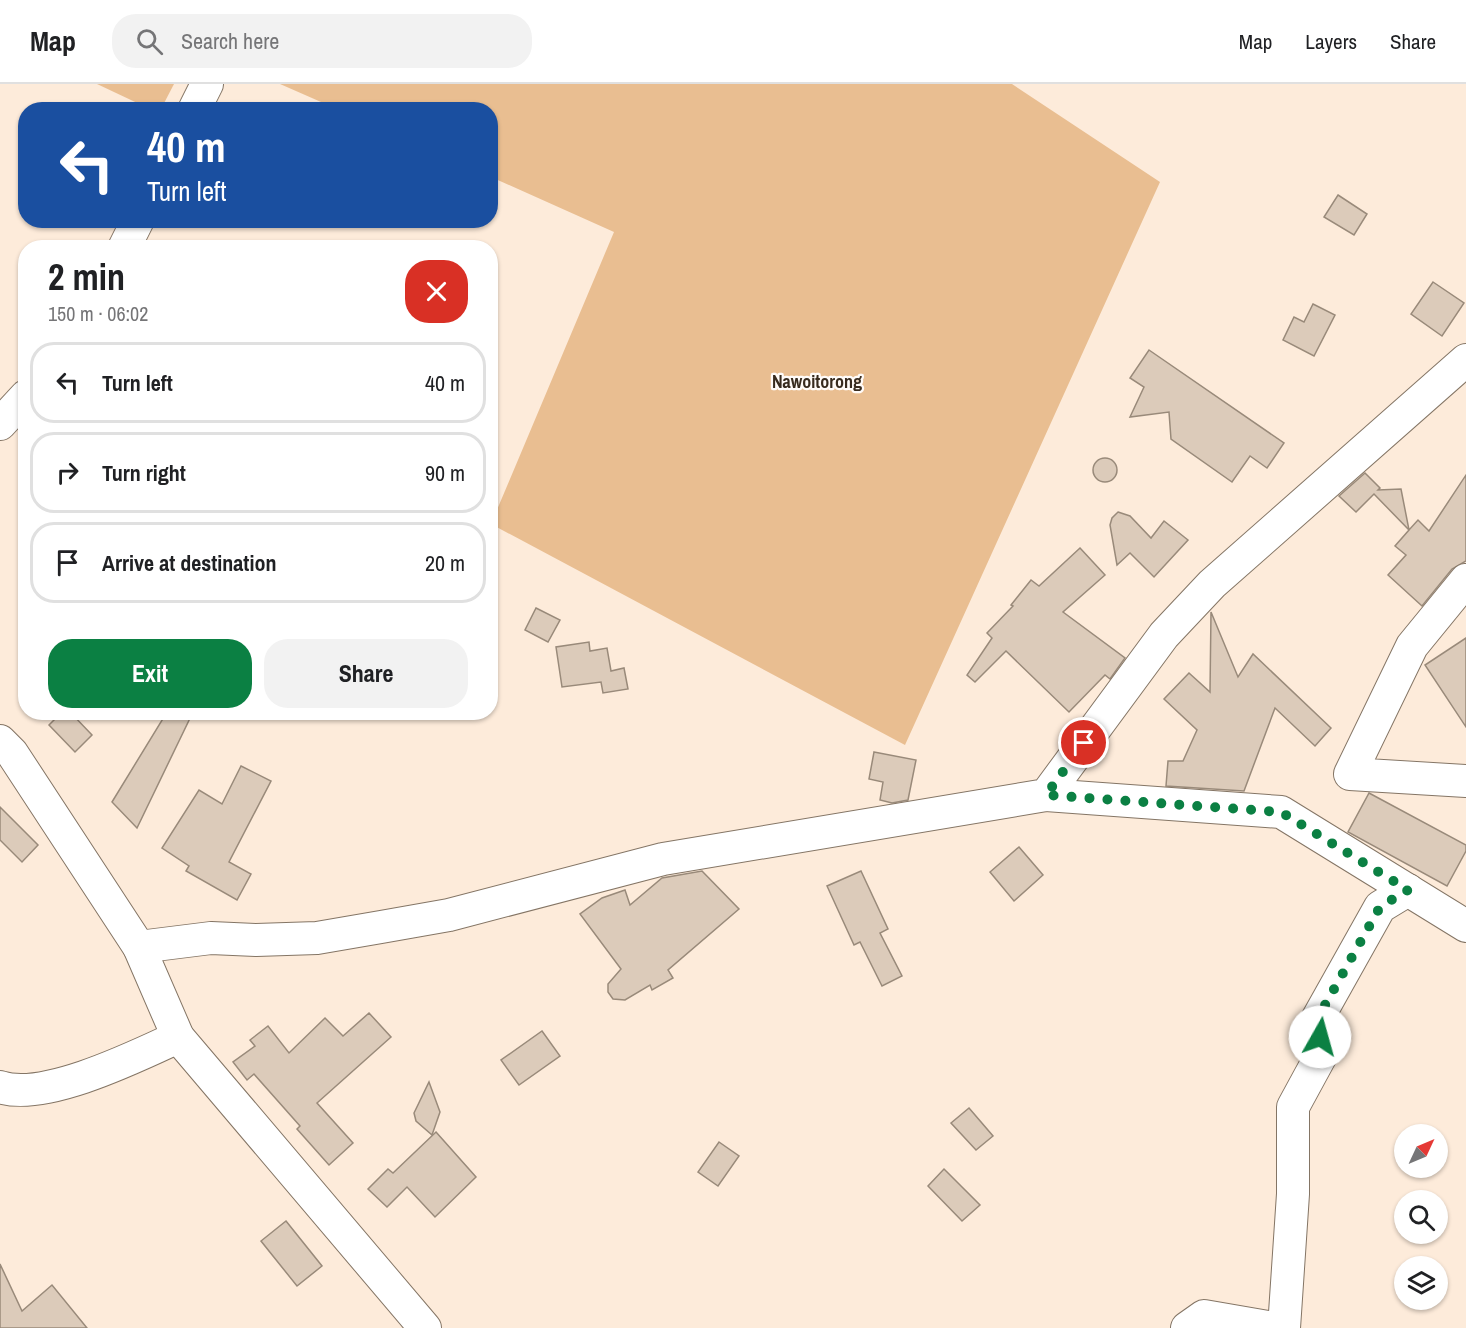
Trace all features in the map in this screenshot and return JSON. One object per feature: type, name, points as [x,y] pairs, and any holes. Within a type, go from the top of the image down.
[{"type":"street","points":[[198,102],[207,84]]},
{"type":"street","points":[[1046,795],[1164,635],[1212,584],[1466,360]]},
{"type":"street","points":[[0,424],[18,405]]},
{"type":"street","points":[[1466,580],[1412,646],[1350,774],[1466,781]]},
{"type":"street","points":[[0,741],[12,753],[139,947],[178,1037],[425,1328]]},
{"type":"street","points":[[139,947],[211,938],[256,940],[317,938],[449,915],[663,859],[1046,795],[1281,812],[1466,926]]},
{"type":"street","points":[[1284,1328],[1293,1194],[1293,1107],[1324,1050],[1315,1023],[1380,907],[1408,890]]},
{"type":"street","points":[[0,1087],[11,1090],[56,1086],[178,1037]]},
{"type":"street","points":[[1187,1328],[1204,1316],[1273,1328]]},
{"type":"shaded area","points":[[97,84],[174,84],[165,102],[135,102]]},
{"type":"shaded area","points":[[280,84],[1012,84],[1160,182],[905,745],[498,528],[498,507],[614,232],[498,180],[498,102],[321,102]]},
{"type":"building","points":[[1338,195],[1367,214],[1354,235],[1324,217]]},
{"type":"building","points":[[1433,282],[1464,303],[1442,336],[1411,314]]},
{"type":"building","points":[[1313,304],[1335,315],[1314,356],[1283,340],[1294,317],[1304,322]]},
{"type":"building","points":[[1149,350],[1284,443],[1267,468],[1250,456],[1232,482],[1171,439],[1169,412],[1130,417],[1144,387],[1130,378]]},
{"type":"building","points":[[1105,458],[1110,459],[1116,465],[1116,475],[1110,481],[1105,482],[1100,481],[1094,475],[1093,470],[1094,465],[1100,459]]},
{"type":"building","points":[[1365,473],[1380,488],[1378,490],[1401,489],[1409,530],[1374,494],[1356,512],[1339,496]]},
{"type":"building","points":[[1466,475],[1466,561],[1452,569],[1422,606],[1388,575],[1406,555],[1395,546],[1418,520],[1429,531]]},
{"type":"building","points":[[1118,512],[1130,516],[1151,538],[1164,521],[1188,540],[1154,577],[1130,553],[1117,565],[1110,525],[1112,518]]},
{"type":"building","points":[[1080,548],[1105,575],[1063,612],[1125,658],[1110,679],[1105,675],[1069,712],[1006,651],[975,682],[967,675],[992,638],[987,633],[1013,606],[1011,605],[1031,580],[1039,586]]},
{"type":"building","points":[[536,608],[560,620],[548,642],[525,630]]},
{"type":"building","points":[[1211,612],[1238,677],[1253,654],[1331,728],[1315,746],[1275,708],[1244,791],[1166,786],[1168,761],[1183,761],[1197,730],[1164,699],[1189,673],[1210,692]]},
{"type":"building","points":[[1466,638],[1466,727],[1425,665]]},
{"type":"building","points":[[589,642],[590,651],[607,648],[611,671],[624,668],[628,689],[603,693],[601,682],[562,687],[556,647]]},
{"type":"building","points":[[54,720],[78,720],[92,735],[75,752],[49,725]]},
{"type":"building","points":[[162,720],[189,720],[137,828],[112,802]]},
{"type":"building","points":[[874,752],[916,760],[908,800],[892,803],[880,800],[883,782],[869,779]]},
{"type":"building","points":[[241,766],[271,781],[229,862],[251,874],[237,900],[186,871],[189,866],[162,848],[199,790],[222,804]]},
{"type":"building","points":[[1369,793],[1466,845],[1466,851],[1447,886],[1348,832]]},
{"type":"building","points":[[0,807],[38,845],[22,862],[0,840]]},
{"type":"building","points":[[1019,847],[1043,875],[1014,901],[990,872]]},
{"type":"building","points":[[702,871],[739,909],[668,970],[673,978],[652,990],[650,985],[625,1000],[613,999],[608,992],[608,984],[621,969],[580,914],[602,898],[625,890],[630,905],[662,878]]},
{"type":"building","points":[[861,871],[888,929],[880,933],[902,976],[882,986],[860,942],[854,945],[827,886]]},
{"type":"building","points":[[369,1013],[391,1037],[317,1103],[353,1143],[329,1165],[297,1129],[300,1126],[254,1074],[247,1080],[233,1062],[255,1046],[250,1040],[268,1026],[289,1053],[325,1018],[343,1036]]},
{"type":"building","points":[[542,1031],[560,1056],[519,1085],[501,1060]]},
{"type":"building","points":[[429,1082],[440,1112],[432,1135],[416,1121],[414,1113]]},
{"type":"building","points":[[969,1108],[993,1136],[976,1150],[951,1123]]},
{"type":"building","points":[[436,1132],[476,1177],[435,1217],[407,1187],[387,1207],[368,1189],[388,1169],[393,1173]]},
{"type":"building","points":[[719,1142],[739,1156],[718,1186],[698,1172]]},
{"type":"building","points":[[944,1169],[980,1205],[962,1221],[928,1186]]},
{"type":"building","points":[[286,1221],[322,1266],[297,1286],[261,1241]]},
{"type":"building","points":[[0,1264],[22,1311],[52,1285],[87,1328],[0,1328]]},
{"type":"district","name":"Nawoitorong","points":[[817,382]]},
{"type":"route","points":[[1084,743],[1046,795],[1281,812],[1408,890],[1380,907],[1315,1023],[1320,1037]]}]
